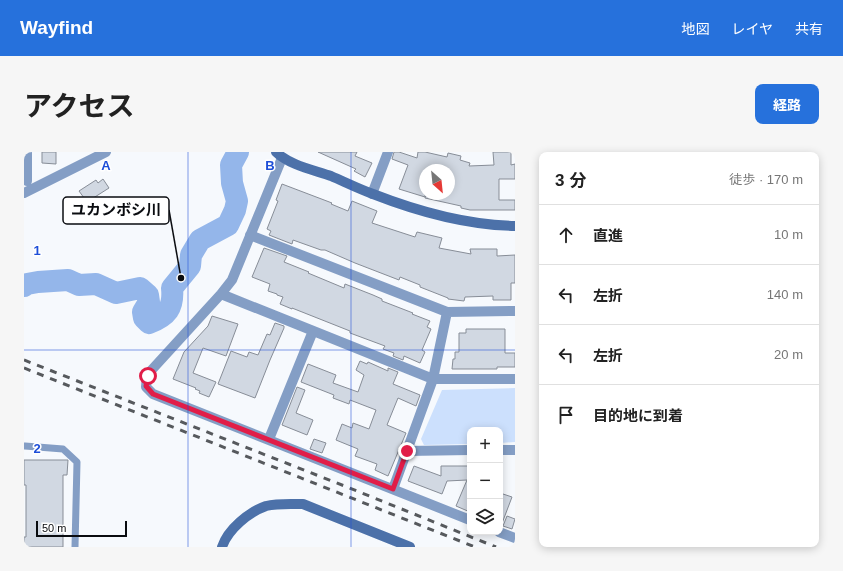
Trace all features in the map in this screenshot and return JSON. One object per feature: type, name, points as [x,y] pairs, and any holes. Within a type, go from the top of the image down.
[{"type":"street","points":[[27,152],[27,186],[106,152]]},
{"type":"street","points":[[372,194],[388,152]]},
{"type":"street","points":[[467,519],[153,394],[146,386],[148,376],[232,280],[279,155],[372,194],[405,206],[450,219],[491,225],[515,226]]},
{"type":"street","points":[[250,235],[447,312],[515,312]]},
{"type":"street","points":[[221,294],[433,379],[515,379]]},
{"type":"street","points":[[393,489],[433,379],[447,312]]},
{"type":"street","points":[[269,440],[313,331]]},
{"type":"street","points":[[407,451],[467,450]]},
{"type":"street","points":[[503,450],[515,450]]},
{"type":"street","points":[[222,547],[224,541],[235,525],[266,507],[284,503],[303,504],[410,547]]},
{"type":"street","points":[[503,534],[515,538]]},
{"type":"lane","points":[[25,446],[63,449],[77,462],[75,547]]},
{"type":"shaded area","points":[[515,388],[515,442],[503,443],[503,427],[467,427],[467,444],[424,445],[421,439],[442,390]]},
{"type":"building","points":[[42,152],[56,152],[56,164],[42,163]]},
{"type":"building","points":[[318,152],[357,152],[355,156],[372,163],[365,177],[354,171],[356,169]]},
{"type":"building","points":[[394,152],[399,152],[417,158],[418,152],[447,157],[448,153],[461,156],[460,160],[470,163],[469,166],[494,165],[493,152],[511,152],[511,165],[515,164],[515,179],[499,179],[499,200],[515,200],[515,210],[470,210],[461,208],[461,206],[434,200],[455,200],[455,164],[419,164],[419,195],[399,189],[408,165],[392,159]]},
{"type":"building","points":[[103,179],[109,188],[87,202],[79,191],[96,180],[98,183]]},
{"type":"building","points":[[282,184],[332,203],[331,204],[348,211],[352,201],[377,211],[372,223],[415,237],[417,232],[442,238],[439,248],[471,254],[470,249],[497,249],[497,256],[515,255],[515,283],[511,283],[511,300],[493,300],[493,296],[465,297],[464,301],[448,299],[400,277],[399,280],[325,250],[293,240],[292,244],[269,235],[271,231],[267,229],[278,201],[276,200]]},
{"type":"building","points":[[264,248],[287,256],[284,262],[309,272],[308,273],[344,288],[345,284],[373,295],[382,299],[382,301],[430,321],[427,327],[431,329],[422,350],[425,352],[420,363],[404,356],[403,360],[393,356],[394,353],[383,349],[385,346],[280,304],[283,297],[268,291],[270,284],[252,277]]},
{"type":"building","points":[[212,316],[238,324],[226,356],[203,348],[193,373],[216,382],[209,397],[199,393],[200,391],[195,389],[196,388],[173,379],[184,352],[208,326]]},
{"type":"building","points":[[275,323],[284,326],[284,328],[255,398],[218,384],[231,351],[247,357],[249,352],[258,355],[267,334],[270,335]]},
{"type":"building","points":[[466,329],[505,329],[505,353],[515,353],[515,367],[497,367],[497,369],[452,369],[453,359],[455,359],[455,352],[459,352],[459,333],[466,333]]},
{"type":"building","points":[[360,361],[367,364],[368,362],[388,371],[388,368],[398,372],[393,384],[420,395],[416,406],[398,398],[387,425],[406,433],[388,476],[375,470],[377,464],[355,456],[358,449],[336,440],[342,424],[352,428],[353,423],[369,429],[376,410],[350,400],[349,404],[333,398],[334,395],[301,382],[308,364],[336,375],[333,383],[358,392],[364,375],[356,370]]},
{"type":"building","points":[[297,387],[305,390],[296,413],[313,420],[307,435],[282,425]]},
{"type":"building","points":[[314,439],[326,443],[322,453],[310,449]]},
{"type":"building","points":[[24,460],[68,460],[67,475],[63,475],[63,547],[24,547],[24,537],[26,537],[26,485],[24,485]]},
{"type":"building","points":[[414,466],[441,476],[441,466],[467,466],[467,480],[447,481],[442,494],[408,481]]},
{"type":"building","points":[[467,480],[467,511],[456,506]]},
{"type":"building","points":[[503,494],[512,497],[503,521]]},
{"type":"building","points":[[507,516],[515,519],[512,529],[503,526]]},
{"type":"waterway","points":[[24,286],[38,282],[68,280],[79,285],[96,284],[116,293],[140,288],[148,295],[149,302],[143,312],[144,318],[149,323],[165,314],[172,301],[172,288],[190,266],[191,255],[200,240],[228,225],[235,210],[237,201],[232,183],[231,165],[238,152]]},
{"type":"railway","points":[[24,360],[496,547]]},
{"type":"railway","points":[[24,368],[475,547]]},
{"type":"place","name":"ユカンボシ川","points":[[181,278]]},
{"type":"route","points":[[148,376],[146,386],[153,394],[393,489],[407,451]]}]
